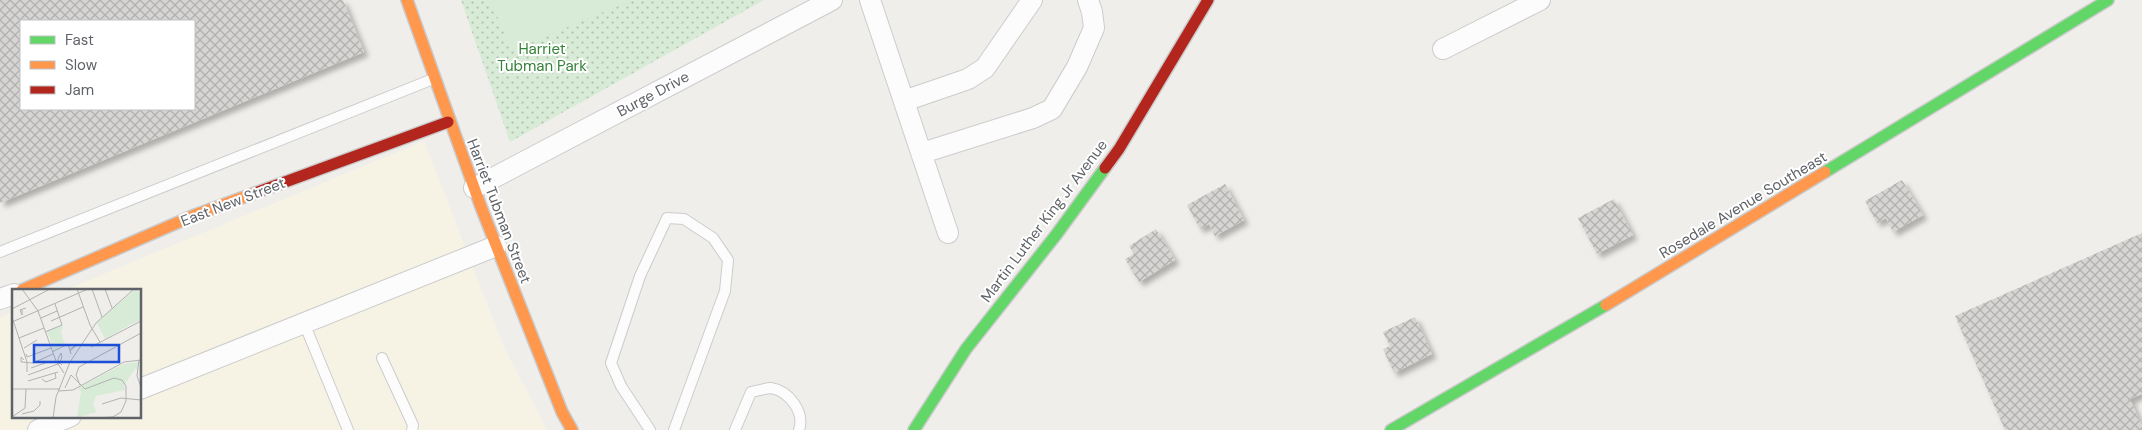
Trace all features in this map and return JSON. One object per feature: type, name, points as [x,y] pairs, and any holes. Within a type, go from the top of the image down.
[{"type":"street","name":"Harriet Tubman Street","points":[[407,0],[448,122],[562,412],[572,430]]},
{"type":"street","name":"Burge Drive","points":[[474,188],[832,0]]},
{"type":"street","points":[[870,0],[948,233]]},
{"type":"street","points":[[904,101],[968,79],[985,68],[1032,0]]},
{"type":"street","points":[[922,153],[1033,118],[1052,109],[1077,67],[1094,28],[1088,0]]},
{"type":"street","name":"Martin Luther King Jr Avenue","points":[[914,430],[966,348],[1056,235],[1119,149],[1208,0]]},
{"type":"street","points":[[1443,49],[1540,0]]},
{"type":"street","name":"Rosedale Avenue Southeast","points":[[1390,430],[1484,378],[1687,258],[2108,0]]},
{"type":"street","name":"East New Street","points":[[24,289],[195,215],[448,122]]},
{"type":"street","points":[[141,389],[496,246]]},
{"type":"street","points":[[0,300],[12,295]]},
{"type":"street","points":[[38,430],[66,418]]},
{"type":"lane","points":[[0,252],[434,79]]},
{"type":"lane","points":[[650,430],[621,386],[610,363],[640,276],[667,218],[684,219],[713,238],[728,260],[725,291],[674,430]]},
{"type":"lane","points":[[304,323],[348,430]]},
{"type":"lane","points":[[382,358],[413,425],[412,430]]},
{"type":"lane","points":[[736,430],[751,392],[770,388],[789,398],[798,410],[799,430]]},
{"type":"shaded area","points":[[424,141],[503,345],[547,430],[0,430],[0,317],[12,312],[12,418],[141,418],[141,289],[67,289]]},
{"type":"green space","name":"Harriet Tubman Park","points":[[461,0],[764,0],[510,142]]},
{"type":"green space","points":[[490,0],[631,0],[512,51]]},
{"type":"building","points":[[0,0],[343,0],[364,52],[0,203]]},
{"type":"building","points":[[1902,180],[1923,215],[1893,232],[1886,218],[1877,223],[1865,201]]},
{"type":"building","points":[[1225,184],[1244,220],[1215,236],[1209,224],[1200,229],[1187,205]]},
{"type":"building","points":[[1614,199],[1633,235],[1597,254],[1578,218]]},
{"type":"building","points":[[1156,229],[1175,260],[1139,282],[1125,259],[1134,254],[1129,246]]},
{"type":"building","points":[[2142,233],[2142,394],[2130,399],[2142,430],[2005,430],[1955,316]]},
{"type":"building","points":[[1415,317],[1432,354],[1394,373],[1383,349],[1390,346],[1383,332]]},
{"type":"traffic: fast","points":[[1825,172],[2108,0]]},
{"type":"traffic: fast","points":[[914,430],[966,349],[1056,235],[1105,168]]},
{"type":"traffic: fast","points":[[1391,430],[1606,305]]},
{"type":"traffic: slow","points":[[407,0],[481,207],[562,412],[572,430]]},
{"type":"traffic: slow","points":[[1606,305],[1825,172]]},
{"type":"traffic: slow","points":[[24,289],[195,215],[255,193]]},
{"type":"traffic: jam","points":[[1105,168],[1119,149],[1208,0]]},
{"type":"traffic: jam","points":[[255,193],[448,122]]}]
